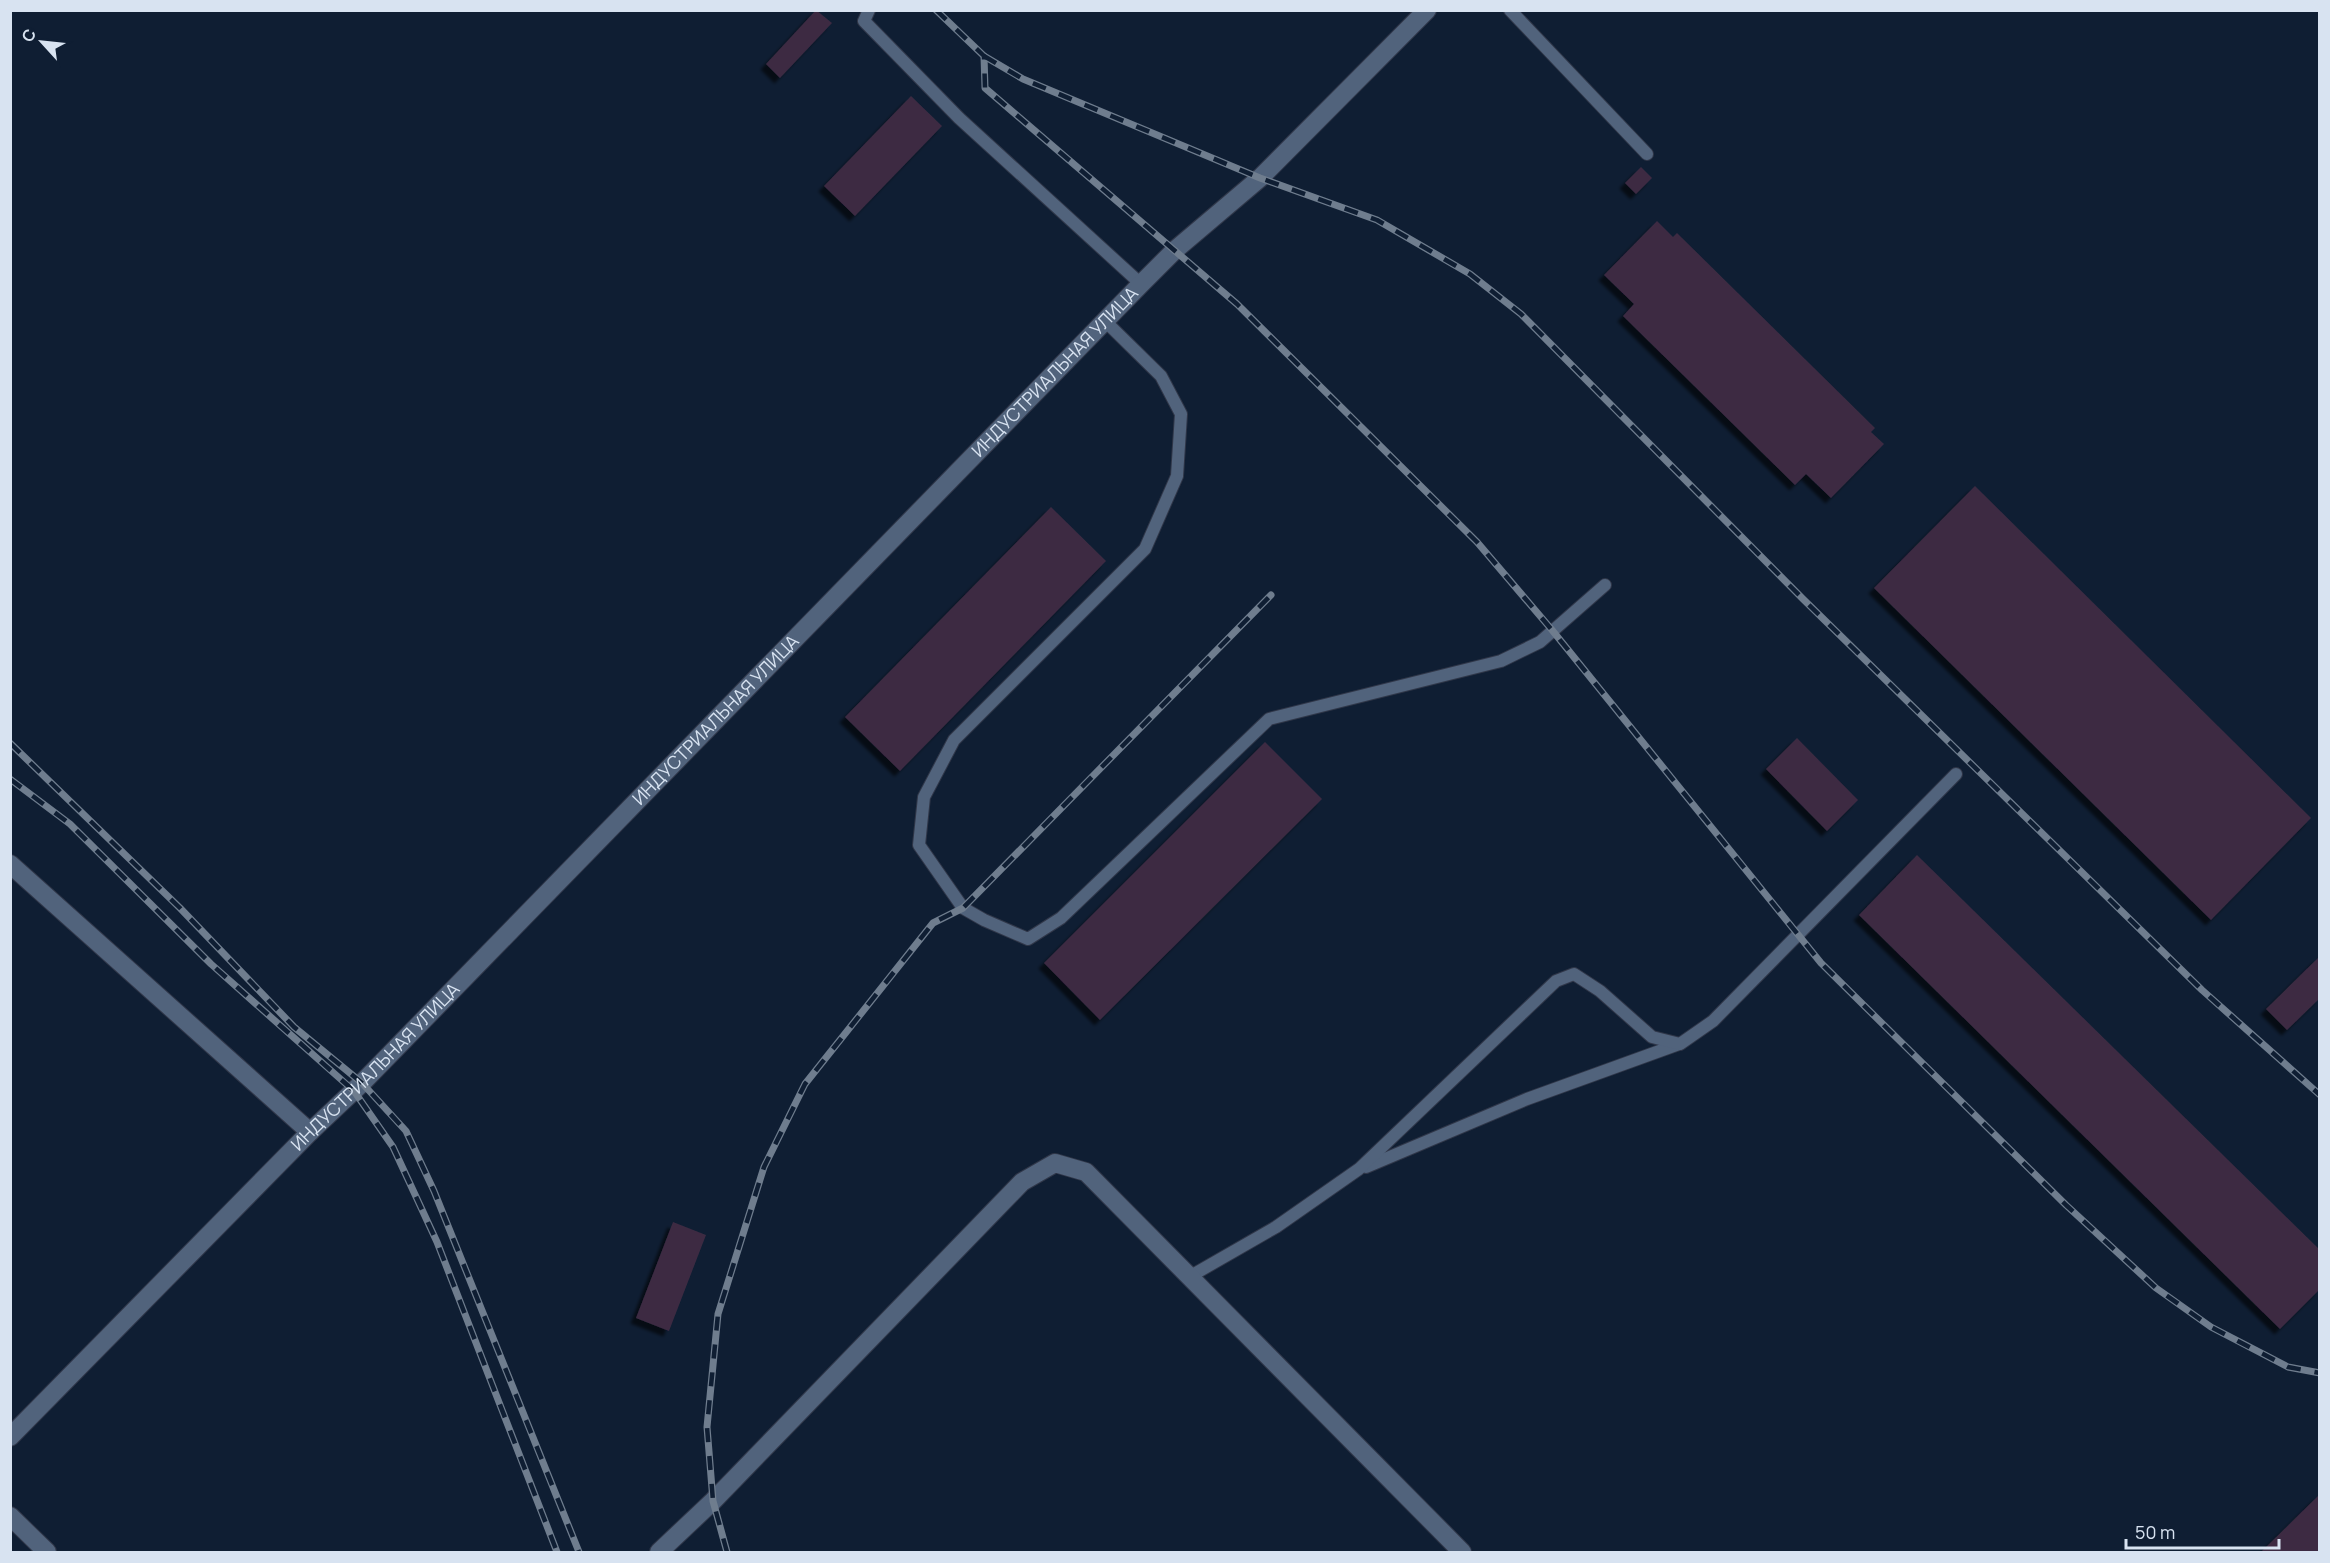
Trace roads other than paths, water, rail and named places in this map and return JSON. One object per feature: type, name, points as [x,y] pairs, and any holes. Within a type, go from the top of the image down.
[{"type":"street","name":"ИНДУСТРИАЛЬНАЯ УЛИЦА","points":[[10,1437],[310,1132],[363,1083],[1104,321],[1175,250],[1260,178],[1427,10]]},
{"type":"street","points":[[10,864],[310,1132]]},
{"type":"street","points":[[659,1552],[721,1493],[1022,1182],[1055,1164],[1086,1172],[1462,1552]]},
{"type":"street","points":[[10,1516],[46,1552]]},
{"type":"lane","points":[[869,10],[864,21],[951,110],[1141,284]]},
{"type":"lane","points":[[1510,10],[1647,154]]},
{"type":"lane","points":[[1104,321],[1161,376],[1181,414],[1178,476],[1145,549],[954,740],[924,797],[919,846],[963,908],[984,920],[1028,939],[1061,918],[1269,719],[1501,661],[1540,642],[1605,585]]},
{"type":"lane","points":[[1359,1169],[1527,1099],[1680,1044],[1713,1021],[1956,774]]},
{"type":"lane","points":[[1190,1276],[1276,1227],[1359,1169],[1556,981],[1574,974],[1600,991],[1652,1036],[1680,1044]]},
{"type":"railway","points":[[936,10],[984,56],[985,88],[1237,304],[1477,542],[1552,630],[1821,963],[2066,1205],[2156,1288],[2211,1327],[2288,1367],[2320,1373]]},
{"type":"railway","points":[[984,56],[1023,79],[1260,178],[1377,220],[1470,274],[1521,314],[1803,599],[2202,990],[2320,1095]]},
{"type":"railway","points":[[727,1552],[713,1501],[707,1427],[718,1314],[764,1167],[805,1084],[933,923],[963,908],[1271,595]]},
{"type":"railway","points":[[10,743],[180,908],[294,1027],[362,1083],[406,1131],[434,1191],[579,1552]]},
{"type":"railway","points":[[10,779],[70,824],[211,964],[354,1091],[393,1147],[437,1242],[557,1552]]}]
